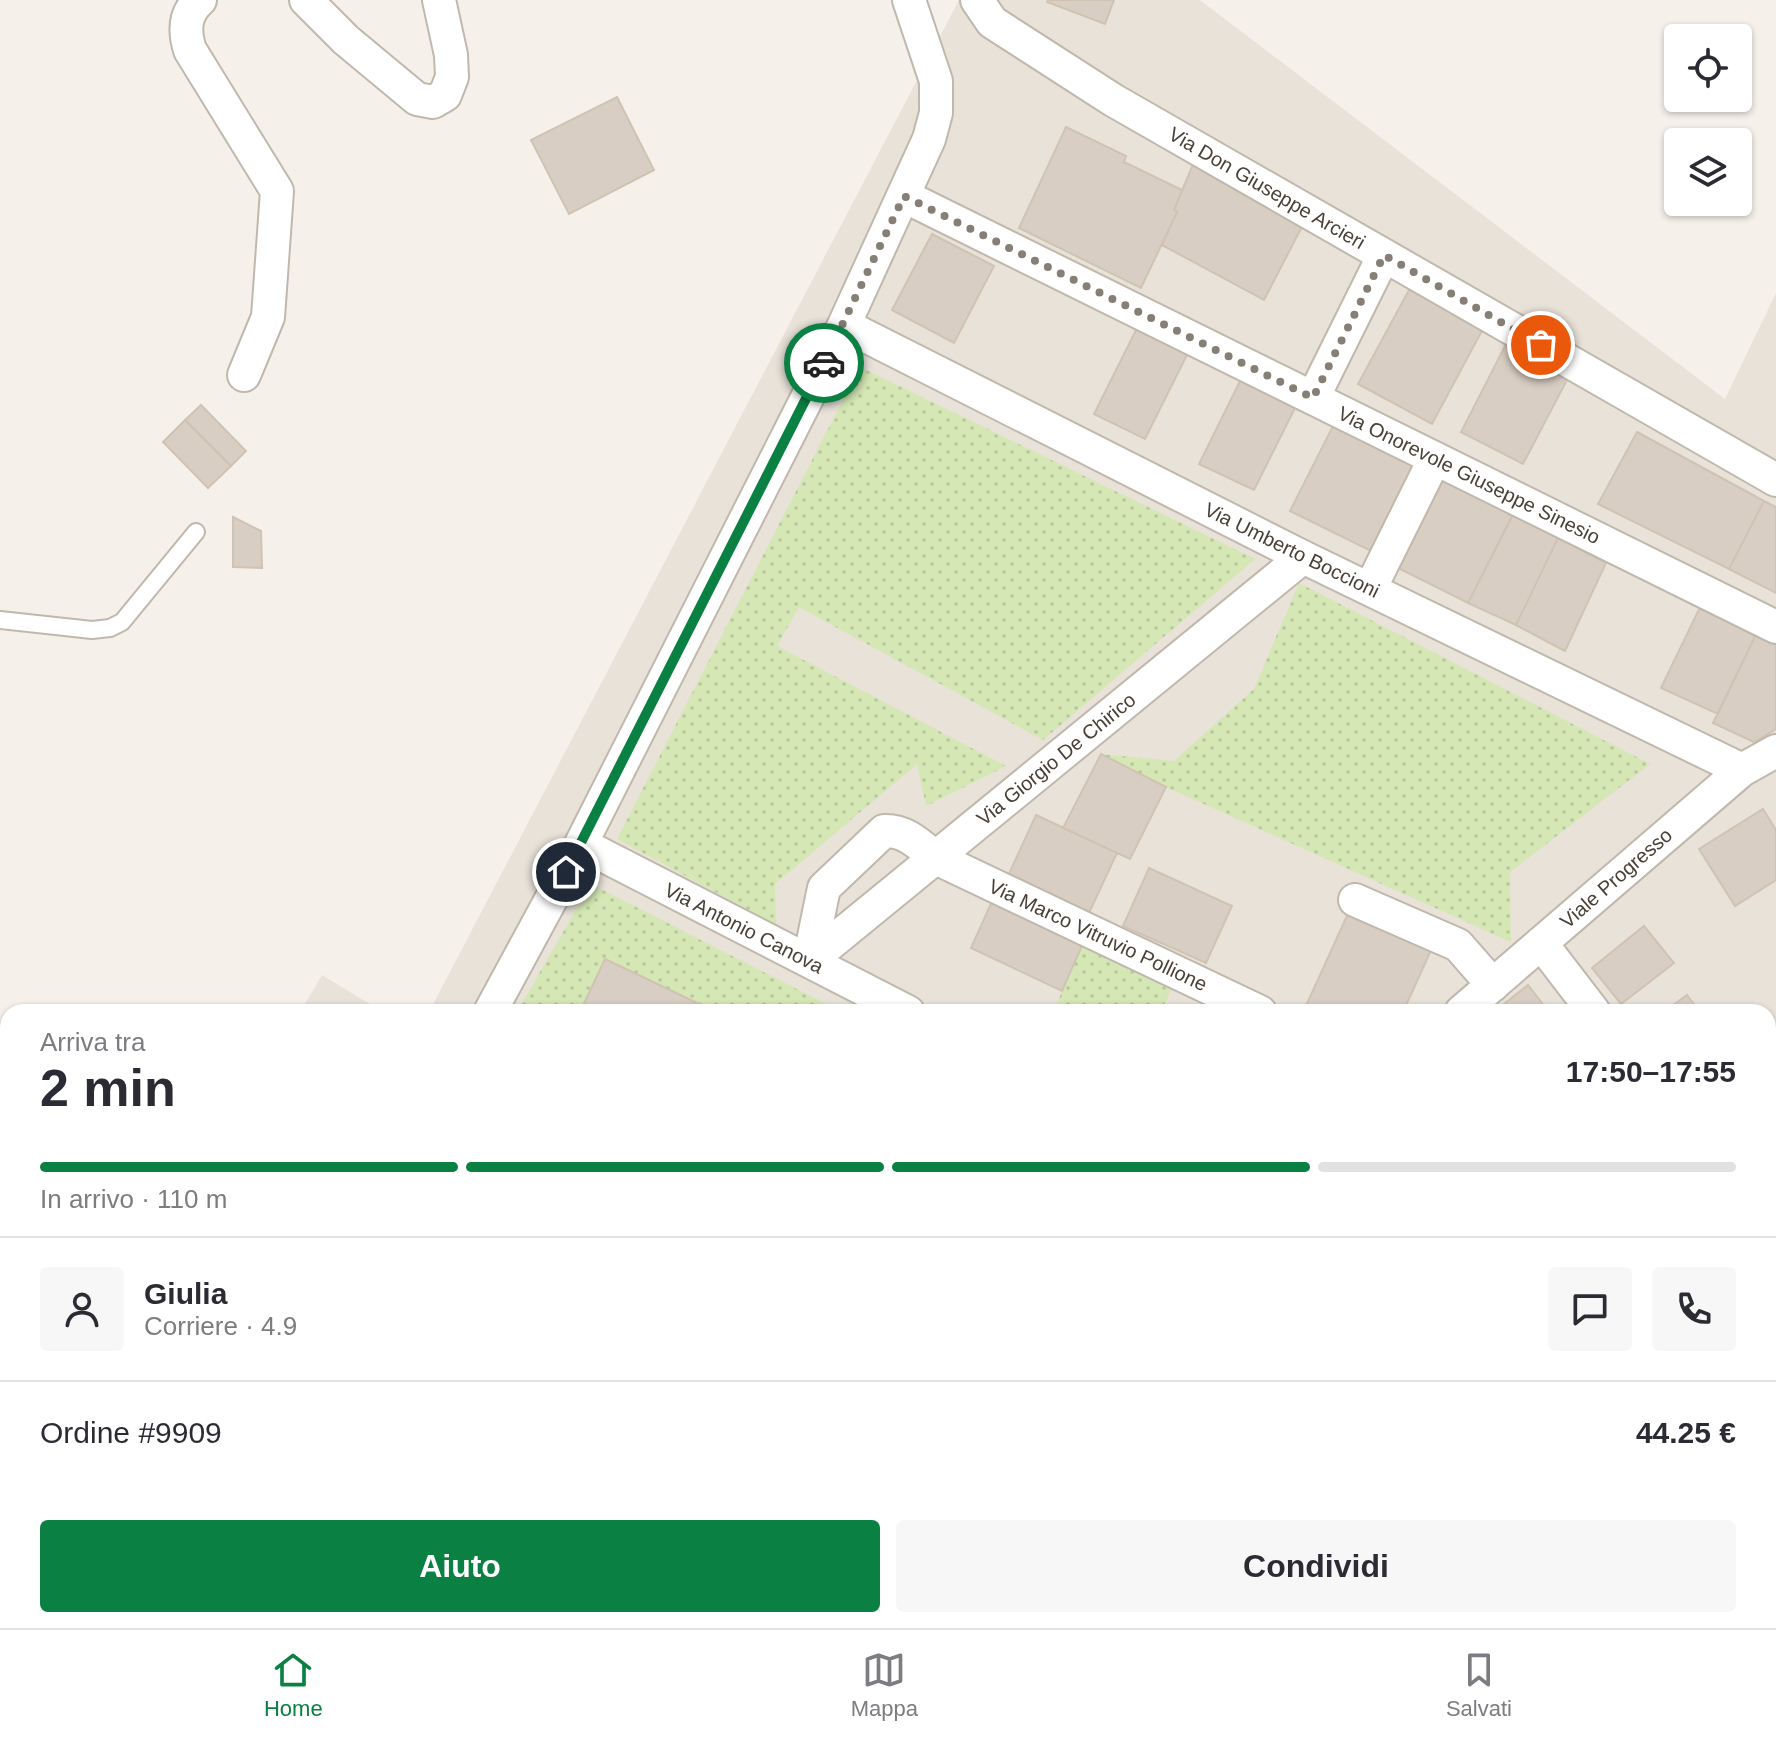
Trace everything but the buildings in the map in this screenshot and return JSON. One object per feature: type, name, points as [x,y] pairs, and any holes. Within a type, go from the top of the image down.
[{"type":"street","points":[[200,0],[188,16],[186,26],[190,50],[277,191],[268,317],[244,375]]},
{"type":"street","points":[[306,0],[346,40],[417,99],[433,102],[445,95],[452,77],[451,55],[439,0]]},
{"type":"street","points":[[494,1004],[581,844],[844,325],[929,139],[936,113],[936,81],[909,0]]},
{"type":"street","name":"Via Don Giuseppe Arcieri","points":[[977,0],[992,22],[1113,100],[1776,480]]},
{"type":"street","name":"Via Onorevole Giuseppe Sinesio","points":[[904,196],[1776,627]]},
{"type":"street","points":[[1313,398],[1384,255]]},
{"type":"street","name":"Via Umberto Boccioni","points":[[844,325],[1303,557],[1742,770]]},
{"type":"street","points":[[1370,589],[1435,458]]},
{"type":"street","name":"Via Giorgio De Chirico","points":[[809,961],[1303,557]]},
{"type":"street","name":"Viale Progresso","points":[[1470,1004],[1742,770],[1776,751]]},
{"type":"street","name":"Via Marco Vitruvio Pollione","points":[[809,961],[824,888],[884,831],[895,830],[906,834],[936,858],[1243,1004]]},
{"type":"street","name":"Via Antonio Canova","points":[[581,844],[892,1004]]},
{"type":"street","points":[[1355,900],[1458,945],[1493,985]]},
{"type":"street","points":[[1541,943],[1588,1004]]},
{"type":"lane","points":[[0,620],[92,630],[110,628],[122,622],[196,532]]},
{"type":"shaded area","points":[[959,0],[1200,0],[1725,399],[1776,293],[1776,1004],[433,1004]]},
{"type":"shaded area","points":[[322,975],[370,1004],[305,1004]]},
{"type":"green space","points":[[860,367],[1255,559],[1043,740],[799,607],[777,646],[1006,766],[926,806],[917,764],[775,884],[776,925],[617,839]]},
{"type":"green space","points":[[1299,583],[1650,764],[1510,872],[1511,942],[1166,787],[1101,754],[1174,761],[1254,689]]},
{"type":"green space","points":[[591,884],[826,1004],[522,1004]]},
{"type":"green space","points":[[1084,941],[1175,982],[1165,1004],[1056,1004]]},
{"type":"way so far","points":[[824,363],[904,196],[1313,398],[1384,255],[1541,345]]},
{"type":"route","points":[[566,872],[824,363]]}]
